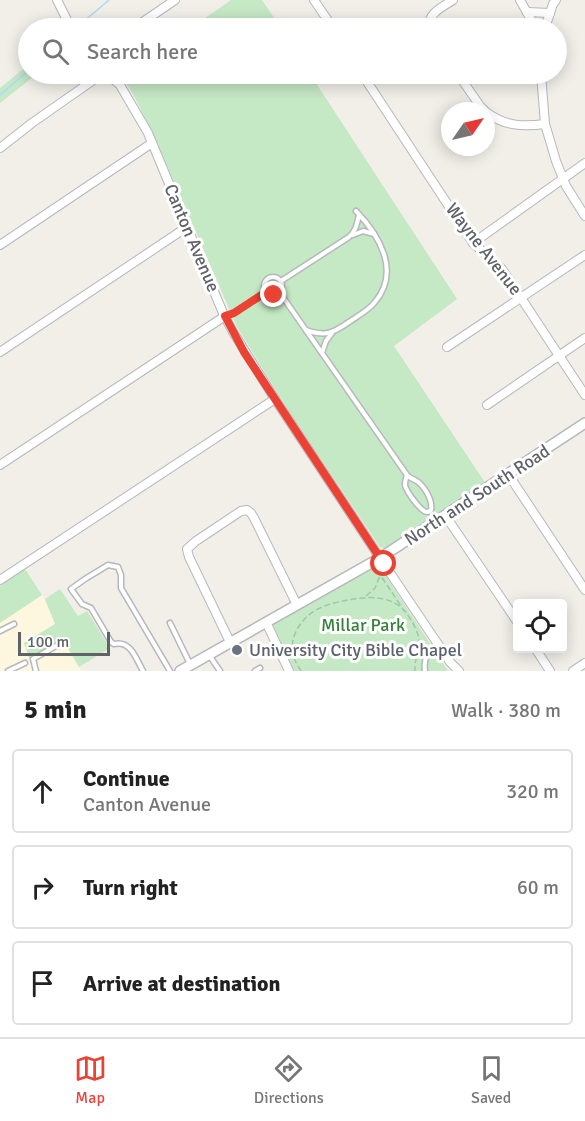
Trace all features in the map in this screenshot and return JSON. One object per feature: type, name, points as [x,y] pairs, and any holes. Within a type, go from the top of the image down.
[{"type":"street","points":[[57,0],[66,18]]},
{"type":"street","points":[[148,18],[174,0]]},
{"type":"street","points":[[314,0],[326,18]]},
{"type":"street","points":[[431,18],[453,0]]},
{"type":"street","points":[[520,0],[530,18]]},
{"type":"street","points":[[548,18],[556,0]]},
{"type":"street","points":[[527,12],[550,13]]},
{"type":"street","points":[[0,148],[88,84]]},
{"type":"street","name":"Canton Avenue","points":[[119,84],[132,103],[152,143],[225,316],[244,352],[450,662],[459,671]]},
{"type":"street","name":"Wayne Avenue","points":[[369,84],[473,243],[502,269],[585,395]]},
{"type":"street","points":[[465,84],[477,102]]},
{"type":"street","points":[[542,84],[545,124],[556,161],[566,186],[585,216]]},
{"type":"street","points":[[495,117],[506,124],[528,126],[545,124]]},
{"type":"street","points":[[0,245],[152,143]]},
{"type":"street","points":[[473,243],[585,163]]},
{"type":"street","points":[[0,352],[187,227]]},
{"type":"street","points":[[447,347],[585,255]]},
{"type":"street","points":[[0,465],[225,316]]},
{"type":"street","points":[[488,405],[585,338]]},
{"type":"street","points":[[0,580],[275,399]]},
{"type":"street","name":"North and South Road","points":[[180,671],[380,558],[585,423]]},
{"type":"street","points":[[508,474],[585,590]]},
{"type":"street","points":[[230,642],[187,549],[241,511],[247,510],[251,513],[297,605]]},
{"type":"street","points":[[445,515],[513,616]]},
{"type":"street","points":[[266,622],[289,671]]},
{"type":"street","points":[[538,653],[550,671]]},
{"type":"street","points":[[573,671],[585,663]]},
{"type":"lane","points":[[322,354],[326,341],[333,332],[369,308],[379,296],[385,282],[387,273],[385,254],[375,234],[357,212],[356,228],[349,237]]},
{"type":"lane","points":[[281,281],[349,237],[363,231],[375,234]]},
{"type":"lane","points":[[276,277],[281,281],[280,293],[271,295],[266,292],[264,286],[268,278],[276,277]]},
{"type":"lane","points":[[225,316],[234,313],[266,292]]},
{"type":"lane","points":[[280,293],[407,475],[420,485],[432,505],[428,512],[421,509],[407,489],[405,483],[407,475]]},
{"type":"lane","points":[[306,330],[321,334],[333,332]]},
{"type":"lane","points":[[143,671],[129,645],[122,642],[114,644],[111,642],[91,608],[82,604],[71,589],[108,565],[118,567],[121,575],[121,588],[170,671]]},
{"type":"lane","points":[[170,623],[190,665]]},
{"type":"lane","points":[[0,631],[14,624]]},
{"type":"lane","points":[[36,671],[33,659],[63,642]]},
{"type":"lane","points":[[425,671],[425,658],[438,644]]},
{"type":"lane","points":[[209,654],[220,671]]},
{"type":"lane","points":[[8,671],[25,663]]},
{"type":"lane","points":[[255,671],[260,668]]},
{"type":"path","points":[[376,569],[418,636],[419,647],[414,665],[415,671]]},
{"type":"path","points":[[365,597],[375,588],[380,575]]},
{"type":"path","points":[[301,671],[293,656],[293,644],[298,627],[319,608],[365,597],[390,601],[403,609]]},
{"type":"shaded area","points":[[42,595],[56,623],[29,655],[31,663],[65,643],[81,671],[0,671],[0,623]]},
{"type":"green space","points":[[231,0],[262,0],[274,18],[205,18]]},
{"type":"green space","points":[[18,73],[18,84],[24,84],[0,103],[0,88]]},
{"type":"green space","points":[[127,84],[317,84],[457,299],[394,346],[486,484],[387,549],[380,547],[292,416],[237,327],[156,140]]},
{"type":"green space","name":"Millar Park","points":[[378,564],[448,671],[292,671],[270,624]]},
{"type":"green space","points":[[25,569],[42,595],[0,623],[0,586]]},
{"type":"green space","points":[[60,589],[78,616],[87,611],[110,648],[79,667],[65,643],[31,663],[24,643],[55,624],[45,599]]},
{"type":"waterway","points":[[88,18],[109,0]]},
{"type":"waterway","points":[[0,95],[18,80]]},
{"type":"place","name":"University City Bible Chapel","points":[[237,650]]},
{"type":"route","points":[[274,295],[266,292],[234,313],[225,316],[244,352],[384,564]]}]
